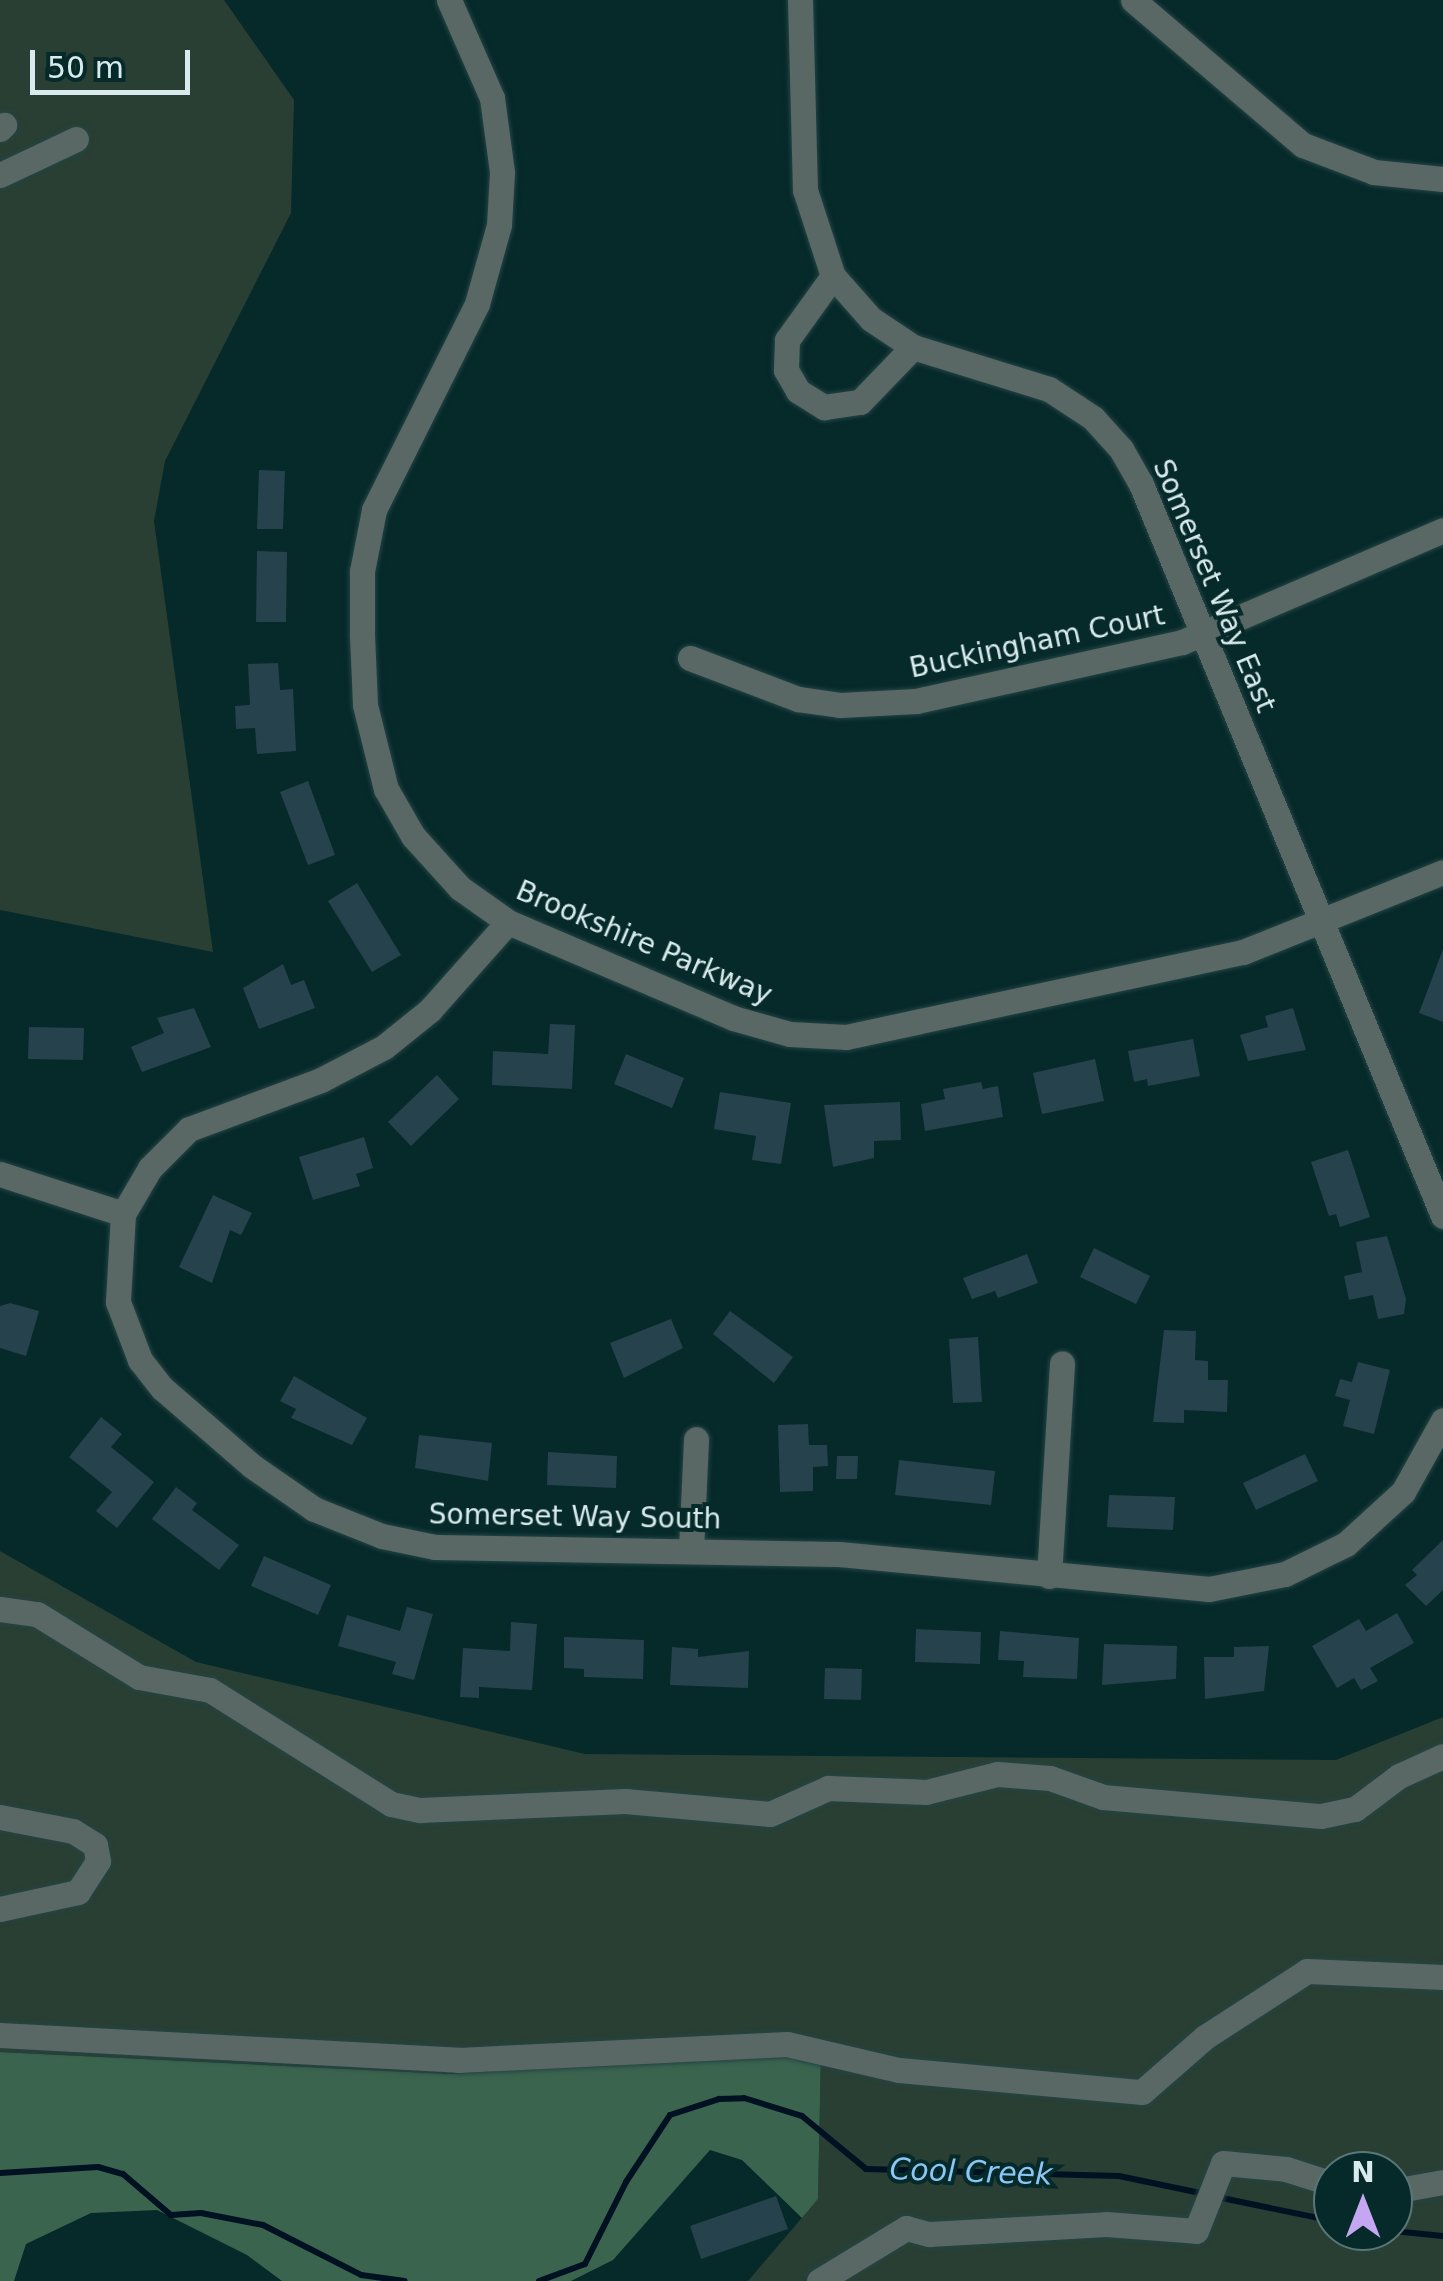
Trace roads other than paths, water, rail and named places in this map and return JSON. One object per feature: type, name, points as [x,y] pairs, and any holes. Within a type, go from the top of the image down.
[{"type":"street","name":"Brookshire Parkway","points":[[450,0],[492,98],[502,172],[499,225],[477,304],[374,510],[362,571],[362,673],[378,765],[400,815],[445,875],[508,922],[732,1018],[816,1037],[882,1032],[1193,964],[1321,924],[1443,872]]},
{"type":"street","name":"Somerset Way East","points":[[800,0],[806,190],[833,276],[871,319],[913,346],[1029,380],[1093,418],[1141,484],[1443,1216]]},
{"type":"street","points":[[1133,0],[1304,146],[1374,172],[1443,179]]},
{"type":"street","points":[[0,175],[42,159],[76,140]]},
{"type":"street","points":[[0,157],[42,159]]},
{"type":"street","points":[[833,276],[787,340],[786,370],[798,391],[824,406],[860,402],[913,346]]},
{"type":"street","name":"Buckingham Court","points":[[690,658],[782,696],[890,704],[1176,644],[1443,530]]},
{"type":"street","name":"Somerset Way South","points":[[508,922],[430,1010],[384,1047],[321,1080],[190,1129],[150,1168],[123,1214],[116,1285],[140,1360],[252,1466],[314,1509],[382,1536],[435,1546],[914,1559],[1049,1576],[1208,1589],[1285,1574],[1329,1554],[1378,1519],[1427,1455],[1443,1420]]},
{"type":"street","points":[[0,1174],[123,1214]]},
{"type":"street","points":[[1049,1576],[1062,1362]]},
{"type":"street","points":[[691,1550],[696,1439]]},
{"type":"street","points":[[0,1610],[37,1614],[139,1676],[210,1690],[391,1804],[420,1810],[626,1801],[770,1814],[828,1788],[926,1792],[996,1774],[1050,1778],[1104,1796],[1322,1816],[1354,1809],[1399,1776],[1443,1756]]},
{"type":"street","points":[[0,1817],[73,1832],[95,1845],[98,1861],[78,1892],[0,1909]]},
{"type":"street","points":[[0,2036],[458,2060],[787,2044],[932,2074],[1142,2092],[1205,2037],[1307,1971],[1443,1978]]},
{"type":"street","points":[[820,2281],[906,2228],[929,2234],[1106,2224],[1196,2231],[1223,2164],[1236,2162],[1313,2179]]},
{"type":"street","points":[[1413,2187],[1443,2182]]},
{"type":"waterway","name":"Cool Creek","points":[[539,2281],[585,2264],[626,2182],[670,2115],[719,2099],[744,2098],[802,2116],[866,2169],[1119,2176],[1205,2194]]},
{"type":"waterway","name":"Cool Creek","points":[[0,2173],[98,2167],[123,2174],[171,2215],[201,2213],[263,2225],[361,2275],[405,2281]]},
{"type":"waterway","name":"Cool Creek","points":[[1217,2197],[1313,2217]]},
{"type":"waterway","name":"Cool Creek","points":[[1413,2233],[1443,2236]]}]
